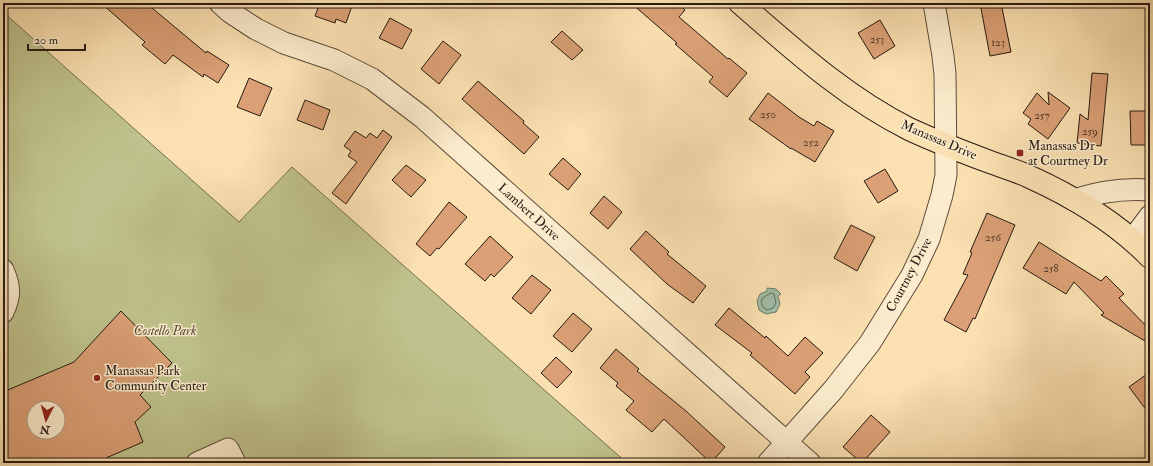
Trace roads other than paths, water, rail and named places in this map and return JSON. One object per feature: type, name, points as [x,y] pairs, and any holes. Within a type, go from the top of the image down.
[{"type":"main road","name":"Manassas Drive","points":[[740,3],[814,68],[857,99],[908,128],[945,144],[1029,176],[1074,200],[1104,218],[1132,240],[1150,257]]},
{"type":"street","name":"Lambert Drive","points":[[220,3],[230,12],[256,29],[284,43],[334,60],[372,79],[422,117],[810,463]]},
{"type":"street","name":"Courtney Drive","points":[[768,463],[852,367],[883,323],[912,275],[929,239],[943,191],[946,175],[945,74],[934,3]]},
{"type":"street","points":[[1074,200],[1084,196],[1114,191],[1138,189],[1150,190]]},
{"type":"street","points":[[1132,240],[1150,216]]},
{"type":"street","points":[[3,270],[10,288],[8,301],[3,312]]},
{"type":"street","points":[[197,463],[228,449],[235,463]]},
{"type":"water","points":[[767,288],[776,289],[781,294],[778,296],[780,304],[776,312],[766,314],[759,310],[757,301],[760,294],[767,291]]},
{"type":"place","name":"Manassas Dr at Courtney Dr","points":[[1020,153]]},
{"type":"place","name":"Manassas Park Community Center","points":[[97,378]]},
{"type":"park label","name":"Costello Park","points":[[165,331]]}]
